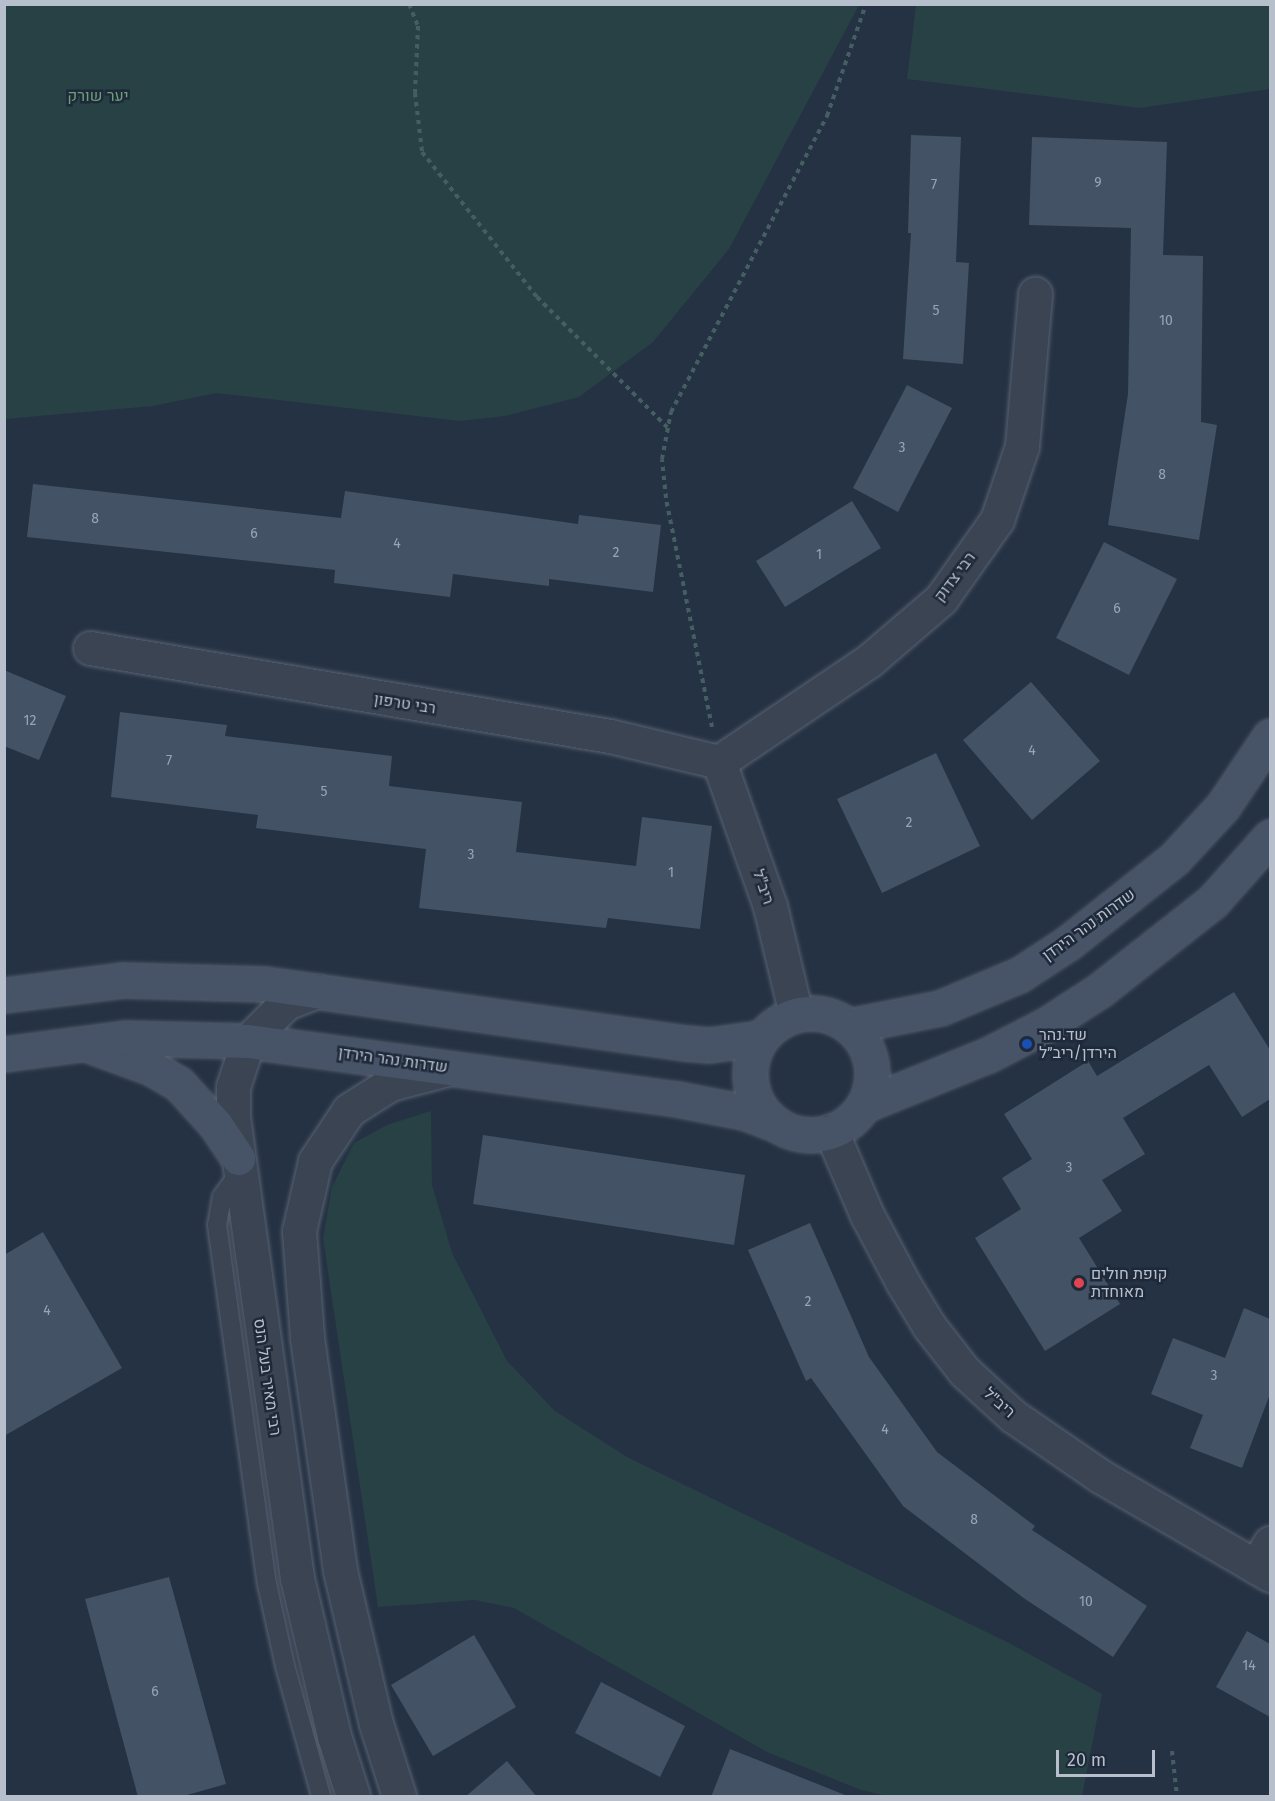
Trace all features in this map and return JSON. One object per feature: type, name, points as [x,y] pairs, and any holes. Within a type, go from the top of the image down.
[{"type":"main road","name":"שדרות נהר הירדן","points":[[849,1026],[940,1008],[1019,975],[1068,943],[1174,859],[1223,806],[1270,736]]},
{"type":"main road","points":[[864,1105],[872,1071],[868,1054],[849,1026],[824,1014],[796,1014],[771,1027],[761,1038],[753,1056],[754,1095],[778,1125],[804,1134],[831,1131],[844,1125],[864,1105],[988,1055],[1046,1025],[1100,990],[1213,901],[1270,837]]},
{"type":"main road","points":[[4,995],[122,980],[265,984],[686,1043],[709,1045],[761,1038]]},
{"type":"main road","name":"שדרות נהר הירדן","points":[[4,1054],[79,1042],[125,1038],[248,1041],[688,1101],[744,1112],[778,1125]]},
{"type":"main road","points":[[79,1042],[152,1068],[179,1084],[216,1125],[239,1165]]},
{"type":"street","name":"רבי צדוק","points":[[719,762],[870,660],[941,599],[997,519],[1022,446],[1035,294]]},
{"type":"street","name":"רבי טרפון","points":[[90,648],[610,736],[719,762]]},
{"type":"street","name":"ריב\"ל","points":[[719,762],[770,906],[796,1014]]},
{"type":"street","name":"רבי מאיר בעל הנס","points":[[317,992],[286,1004],[248,1041],[232,1087],[239,1165],[297,1578],[317,1671],[352,1797]]},
{"type":"street","points":[[399,1797],[376,1724],[340,1570],[307,1337],[299,1231],[315,1161],[349,1110],[390,1084],[453,1068]]},
{"type":"street","name":"ריב\"ל","points":[[831,1131],[867,1215],[903,1283],[929,1326],[964,1371],[1013,1416],[1100,1476],[1266,1562]]},
{"type":"lane","points":[[239,1165],[222,1197],[217,1225],[267,1584],[285,1666],[321,1797]]},
{"type":"path","points":[[409,4],[418,26],[415,93],[422,152],[537,297],[668,429]]},
{"type":"path","points":[[719,762],[666,498],[662,459],[671,411],[827,116],[867,4]]},
{"type":"path","points":[[1172,1751],[1177,1797]]},
{"type":"green space","name":"יער שורק","points":[[4,5],[859,5],[729,249],[653,342],[579,397],[505,416],[460,421],[216,393],[153,406],[5,419]]},
{"type":"green space","points":[[916,5],[1270,5],[1270,89],[1140,108],[907,79]]},
{"type":"green space","points":[[431,1111],[432,1185],[452,1253],[507,1361],[555,1411],[627,1457],[1009,1643],[1102,1694],[1082,1796],[887,1796],[861,1790],[767,1752],[514,1608],[475,1600],[378,1607],[323,1238],[332,1187],[354,1143],[387,1125]]},
{"type":"building","points":[[911,135],[961,137],[956,262],[969,263],[963,364],[903,359],[911,233],[908,233]]},
{"type":"building","points":[[1032,137],[1167,142],[1163,255],[1203,256],[1201,422],[1217,425],[1199,540],[1108,525],[1128,394],[1131,228],[1029,225]]},
{"type":"building","points":[[907,385],[952,408],[898,512],[853,488]]},
{"type":"building","points":[[33,484],[341,518],[345,491],[578,524],[579,515],[661,525],[653,592],[549,579],[549,586],[453,574],[450,597],[334,583],[335,570],[27,537]]},
{"type":"building","points":[[852,501],[881,548],[785,607],[756,561]]},
{"type":"building","points":[[1104,542],[1177,579],[1129,675],[1056,638]]},
{"type":"building","points":[[4,670],[66,696],[39,760],[4,746]]},
{"type":"building","points":[[1031,682],[1100,761],[1032,820],[963,740]]},
{"type":"building","points":[[120,712],[227,725],[225,736],[392,756],[389,786],[522,802],[516,852],[636,866],[642,817],[712,826],[700,929],[608,918],[606,928],[419,908],[426,849],[256,828],[258,815],[111,797]]},
{"type":"building","points":[[936,753],[980,846],[882,893],[837,799]]},
{"type":"building","points":[[1234,992],[1270,1050],[1270,1099],[1242,1117],[1209,1065],[1123,1118],[1145,1154],[1102,1180],[1122,1211],[1079,1238],[1120,1304],[1045,1351],[975,1238],[1021,1209],[1002,1178],[1032,1159],[1004,1114],[1088,1061],[1097,1076]]},
{"type":"building","points":[[483,1135],[745,1175],[734,1245],[473,1204]]},
{"type":"building","points":[[810,1223],[869,1357],[937,1452],[1035,1526],[1032,1530],[1147,1606],[1113,1657],[1025,1599],[903,1506],[811,1378],[806,1381],[748,1250]]},
{"type":"building","points":[[43,1232],[122,1368],[4,1436],[4,1255]]},
{"type":"building","points":[[1244,1308],[1270,1319],[1270,1394],[1242,1468],[1190,1448],[1203,1415],[1151,1394],[1173,1338],[1225,1358]]},
{"type":"building","points":[[169,1577],[226,1784],[180,1797],[138,1797],[85,1599]]},
{"type":"building","points":[[1247,1631],[1270,1644],[1270,1717],[1216,1687]]},
{"type":"building","points":[[474,1635],[516,1707],[433,1756],[391,1685]]},
{"type":"building","points":[[601,1682],[685,1726],[660,1777],[575,1733]]},
{"type":"building","points":[[730,1749],[845,1795],[844,1797],[711,1797]]},
{"type":"building","points":[[507,1761],[537,1797],[465,1797]]},
{"type":"place","name":"שד.נהר הירדן/ריב״ל","points":[[1027,1044]]},
{"type":"place","name":"קופת חולים מאוחדת","points":[[1079,1283]]}]
